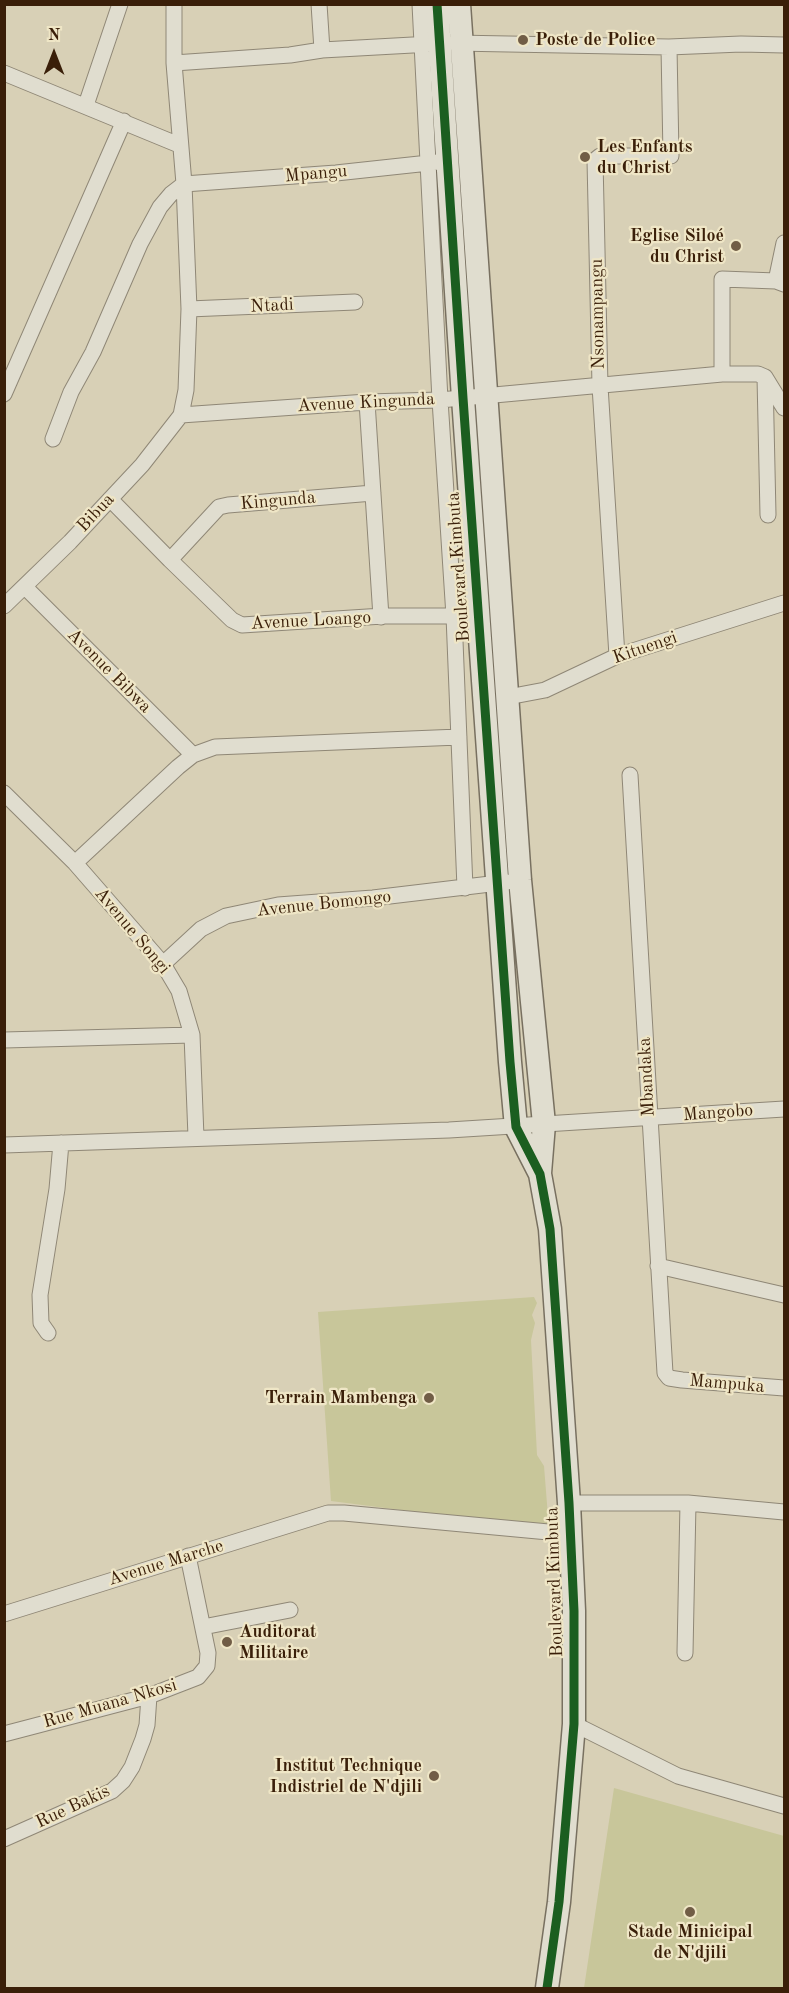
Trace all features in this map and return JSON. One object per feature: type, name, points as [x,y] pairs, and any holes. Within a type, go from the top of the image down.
[{"type":"street","points":[[86,105],[120,4]]},
{"type":"street","points":[[174,4],[174,63],[184,184],[189,309],[186,390],[181,415]]},
{"type":"street","points":[[319,4],[322,50]]},
{"type":"street","points":[[420,4],[444,44]]},
{"type":"street","name":"Boulevard Kimbuta","points":[[437,4],[444,44],[487,394],[520,880],[544,1124],[540,1174],[550,1229],[569,1503],[574,1611],[574,1724],[559,1902],[547,1989]]},
{"type":"street","name":"Boulevard Kimbuta","points":[[459,4],[444,44],[437,162],[463,398],[496,883],[516,1126]]},
{"type":"street","points":[[174,63],[290,55],[322,50],[444,44],[669,47],[784,45]]},
{"type":"street","name":"Nsonampangu","points":[[617,656],[600,386],[594,160],[600,156],[671,156],[669,47]]},
{"type":"street","points":[[4,73],[179,145]]},
{"type":"street","points":[[4,394],[124,121]]},
{"type":"street","points":[[437,162],[440,400],[454,616],[465,888]]},
{"type":"street","name":"Mpangu","points":[[184,184],[336,173],[437,162]]},
{"type":"street","points":[[53,439],[71,392],[93,352],[140,244],[160,207],[184,184]]},
{"type":"street","points":[[722,374],[722,279],[780,283],[784,243]]},
{"type":"street","name":"Ntadi","points":[[189,309],[355,302]]},
{"type":"street","name":"Avenue Kingunda","points":[[181,415],[367,402],[440,400],[722,374],[758,374],[765,377]]},
{"type":"street","points":[[765,377],[784,408]]},
{"type":"street","points":[[765,377],[768,515]]},
{"type":"street","points":[[367,402],[381,617]]},
{"type":"street","name":"Bibua","points":[[4,606],[70,542],[165,438],[181,415]]},
{"type":"street","name":"Kingunda","points":[[170,560],[219,507],[373,493]]},
{"type":"street","name":"Avenue Loango","points":[[110,498],[232,620],[242,625],[381,617],[454,616]]},
{"type":"street","name":"Avenue Bibwa","points":[[24,586],[193,755]]},
{"type":"street","name":"Kituengi","points":[[508,697],[545,690],[617,656],[784,603]]},
{"type":"street","points":[[75,863],[193,755],[215,747],[459,737]]},
{"type":"street","name":"Mbandaka","points":[[630,775],[658,1266],[665,1373],[669,1378]]},
{"type":"street","name":"Avenue Songi","points":[[4,793],[75,863],[163,964],[179,991],[192,1035],[196,1137]]},
{"type":"street","name":"Avenue Bomongo","points":[[163,964],[201,929],[226,916],[278,905],[373,898],[520,880]]},
{"type":"street","points":[[4,1040],[192,1035]]},
{"type":"street","name":"Mangobo","points":[[4,1145],[449,1130],[784,1108]]},
{"type":"street","points":[[516,1126],[540,1174]]},
{"type":"street","points":[[48,1333],[41,1323],[40,1295],[57,1189],[61,1143]]},
{"type":"street","points":[[658,1266],[784,1295]]},
{"type":"street","name":"Mampuka","points":[[669,1378],[784,1388]]},
{"type":"street","points":[[569,1503],[688,1503],[784,1512]]},
{"type":"street","points":[[686,1653],[688,1503]]},
{"type":"street","name":"Avenue Marche","points":[[4,1614],[328,1514],[344,1513],[570,1534]]},
{"type":"street","name":"Rue Muana Nkosi","points":[[4,1734],[149,1696],[198,1677],[207,1666],[208,1653],[188,1556]]},
{"type":"street","points":[[203,1627],[290,1610]]},
{"type":"street","name":"Rue Bakis","points":[[4,1839],[112,1791],[123,1781],[135,1761],[143,1739],[147,1725],[149,1696]]},
{"type":"street","points":[[574,1724],[678,1776],[784,1806]]},
{"type":"shaded area","name":"Terrain Mambenga","points":[[534,1297],[537,1303],[532,1315],[535,1323],[531,1340],[537,1455],[544,1466],[549,1529],[331,1501],[318,1312]]},
{"type":"shaded area","name":"Stade Minicipal de N'djili","points":[[614,1788],[784,1836],[784,1988],[584,1988]]},
{"type":"cycle path","points":[[437,4],[510,1062],[516,1127],[540,1174],[550,1229],[569,1503],[574,1611],[574,1724],[559,1902],[547,1988]]},
{"type":"place","name":"Poste de Police","points":[[523,40]]},
{"type":"place","name":"Les Enfants du Christ","points":[[585,157]]},
{"type":"place","name":"Eglise Siloé du Christ","points":[[736,246]]},
{"type":"place","name":"Terrain Mambenga","points":[[429,1398]]},
{"type":"place","name":"Auditorat Militaire","points":[[227,1642]]},
{"type":"place","name":"Institut Technique Indistriel de N'djili","points":[[434,1776]]},
{"type":"place","name":"Stade Minicipal de N'djili","points":[[690,1912]]}]
